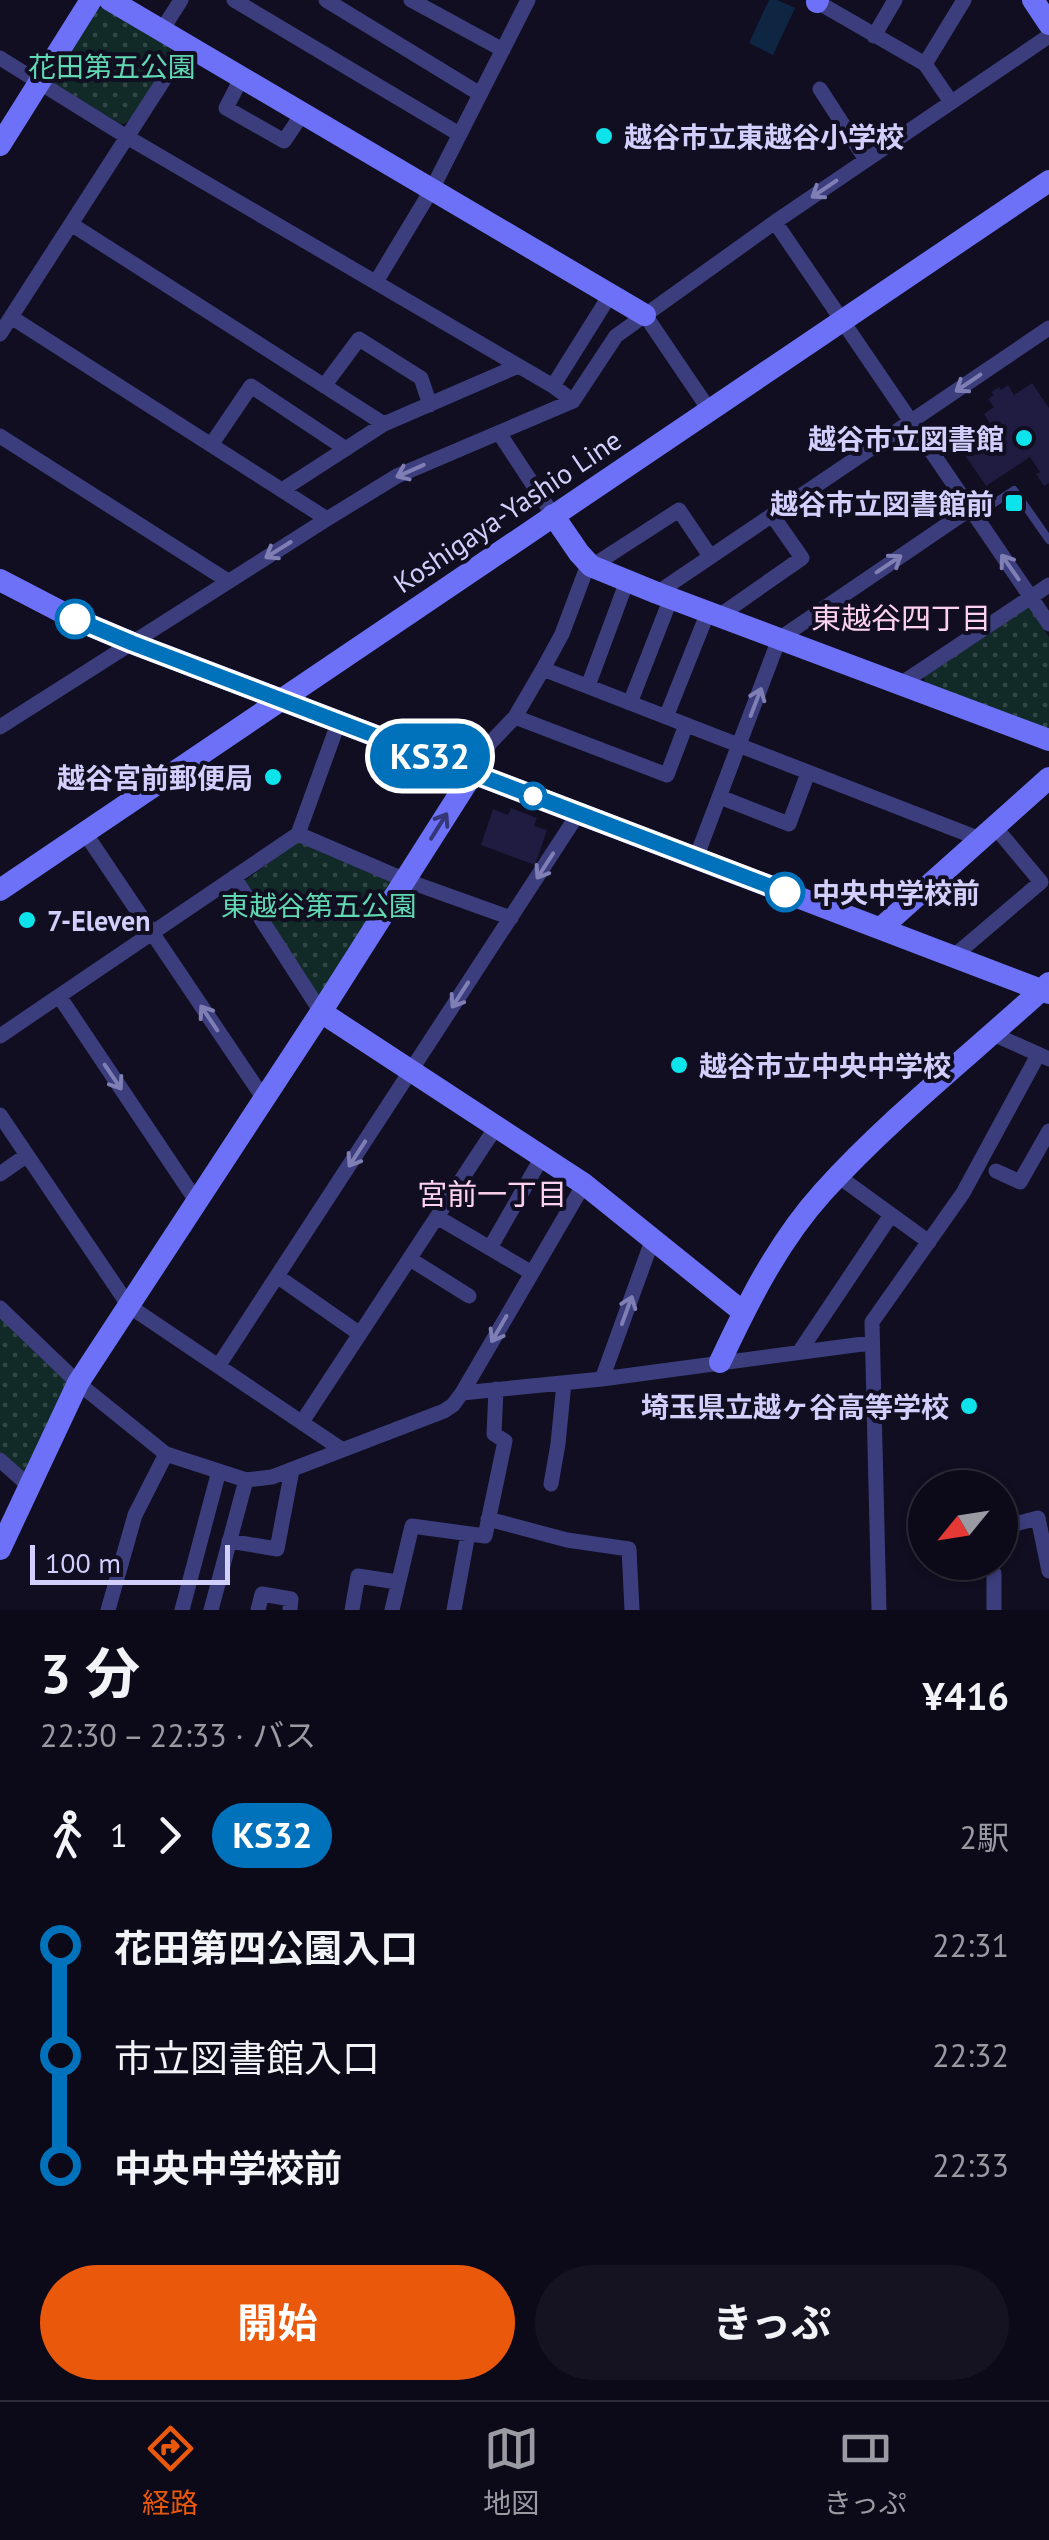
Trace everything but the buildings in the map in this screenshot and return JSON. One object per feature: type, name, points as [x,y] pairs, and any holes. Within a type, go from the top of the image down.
[{"type":"street","points":[[0,145],[91,0]]},
{"type":"street","points":[[110,0],[645,315],[710,411]]},
{"type":"street","points":[[162,30],[182,0]]},
{"type":"street","points":[[234,0],[460,134]]},
{"type":"street","points":[[326,0],[480,94]]},
{"type":"street","points":[[411,0],[504,50]]},
{"type":"street","points":[[376,282],[432,189],[528,0]]},
{"type":"street","points":[[816,0],[924,64],[951,102]]},
{"type":"street","points":[[874,36],[895,0]]},
{"type":"street","points":[[924,64],[964,0]]},
{"type":"street","points":[[1033,0],[1049,24]]},
{"type":"street","points":[[0,727],[397,476],[573,401],[616,336],[775,222],[1049,36]]},
{"type":"street","points":[[0,334],[187,44]]},
{"type":"street","points":[[0,58],[573,401]]},
{"type":"street","points":[[242,77],[226,108],[284,141],[303,113]]},
{"type":"street","points":[[820,89],[866,160]]},
{"type":"street","name":"Koshigaya-Yashio Line","points":[[0,890],[1049,182]]},
{"type":"street","points":[[775,222],[1049,624]]},
{"type":"street","points":[[71,224],[384,424]]},
{"type":"street","points":[[552,386],[610,295]]},
{"type":"street","points":[[11,317],[327,518]]},
{"type":"street","points":[[630,703],[664,596],[710,556],[1049,328]]},
{"type":"street","points":[[324,386],[358,339],[421,378],[430,405]]},
{"type":"street","points":[[282,490],[384,424],[518,366]]},
{"type":"street","points":[[211,445],[250,386],[346,449]]},
{"type":"street","points":[[499,433],[591,566],[1049,740]]},
{"type":"street","points":[[0,436],[228,581]]},
{"type":"street","points":[[696,858],[780,639],[970,509]]},
{"type":"street","points":[[0,1549],[78,1383],[321,1012],[490,743],[515,717],[562,634],[586,570],[679,510],[710,556]]},
{"type":"street","points":[[666,717],[714,614],[802,558],[772,515]]},
{"type":"street","points":[[0,580],[132,643],[1047,989]]},
{"type":"street","points":[[588,686],[627,581]]},
{"type":"street","points":[[902,683],[1049,585]]},
{"type":"street","points":[[543,669],[808,773],[987,833],[1041,882],[954,956]]},
{"type":"street","points":[[515,717],[667,776],[686,725]]},
{"type":"street","points":[[0,1036],[298,834],[339,721]]},
{"type":"street","points":[[720,797],[789,824],[808,773]]},
{"type":"street","points":[[881,928],[1049,778]]},
{"type":"street","points":[[219,1365],[578,814]]},
{"type":"street","points":[[85,834],[264,1099]]},
{"type":"street","points":[[298,834],[405,880],[511,918]]},
{"type":"street","points":[[234,877],[321,1012],[584,1184],[743,1312]]},
{"type":"street","points":[[720,1362],[780,1248],[822,1193],[1047,989]]},
{"type":"street","points":[[59,996],[197,1202]]},
{"type":"street","points":[[879,1610],[872,1322],[963,1193],[1044,1057],[993,1034]]},
{"type":"street","points":[[0,1115],[129,1306],[341,1449]]},
{"type":"street","points":[[302,1422],[496,1127]]},
{"type":"street","points":[[996,1171],[1020,1182],[1049,1131]]},
{"type":"street","points":[[0,1174],[27,1156]]},
{"type":"street","points":[[490,1248],[542,1157]]},
{"type":"street","points":[[838,1176],[929,1242]]},
{"type":"street","points":[[0,1308],[78,1383],[166,1454],[246,1480],[272,1477],[454,1405],[584,1184]]},
{"type":"street","points":[[800,1351],[892,1215]]},
{"type":"street","points":[[438,1217],[532,1274]]},
{"type":"street","points":[[602,1378],[652,1241]]},
{"type":"street","points":[[410,1258],[469,1296]]},
{"type":"street","points":[[277,1276],[360,1334]]},
{"type":"street","points":[[462,1393],[870,1342]]},
{"type":"street","points":[[550,1484],[564,1383]]},
{"type":"street","points":[[392,1610],[412,1526],[485,1536],[504,1441],[494,1434],[496,1389]]},
{"type":"street","points":[[108,1610],[135,1516],[166,1454]]},
{"type":"street","points":[[0,1460],[29,1486]]},
{"type":"street","points":[[230,1541],[277,1549],[292,1470]]},
{"type":"street","points":[[182,1610],[219,1471]]},
{"type":"street","points":[[212,1610],[246,1480]]},
{"type":"street","points":[[1018,1523],[1038,1518],[1047,1540],[1049,1572]]},
{"type":"street","points":[[488,1519],[567,1540],[629,1549],[632,1610]]},
{"type":"street","points":[[454,1610],[468,1534]]},
{"type":"street","points":[[352,1610],[358,1576],[397,1582]]},
{"type":"street","points":[[994,1580],[994,1610]]},
{"type":"street","points":[[258,1610],[262,1594],[291,1599],[290,1610]]},
{"type":"lane","points":[[970,509],[982,511],[1014,490],[1049,540]]},
{"type":"green space","name":"花田第五公園","points":[[103,7],[170,46],[172,53],[129,122],[121,124],[56,85],[52,76],[96,9]]},
{"type":"green space","points":[[1027,604],[1049,637],[1049,731],[925,685],[924,674]]},
{"type":"green space","name":"東越谷第五公園","points":[[299,841],[397,883],[320,1003],[243,882]]},
{"type":"green space","points":[[0,1314],[71,1384],[26,1478],[0,1455]]},
{"type":"water","points":[[769,0],[795,8],[773,55],[749,43]]},
{"type":"bus line","name":"KS32","points":[[75,619],[785,892]]},
{"type":"place","name":"越谷市立東越谷小学校","points":[[604,136]]},
{"type":"place","name":"越谷市立図書館","points":[[1024,438]]},
{"type":"place","name":"越谷市立図書館前","points":[[1014,503]]},
{"type":"place","name":"越谷宮前郵便局","points":[[273,777]]},
{"type":"place","name":"中央中学校前","points":[[785,892]]},
{"type":"place","name":"7-Eleven","points":[[27,920]]},
{"type":"place","name":"越谷市立中央中学校","points":[[679,1065]]},
{"type":"place","name":"埼玉県立越ヶ谷高等学校","points":[[969,1406]]},
{"type":"district","name":"東越谷四丁目","points":[[901,617]]},
{"type":"district","name":"宮前一丁目","points":[[492,1193]]}]
